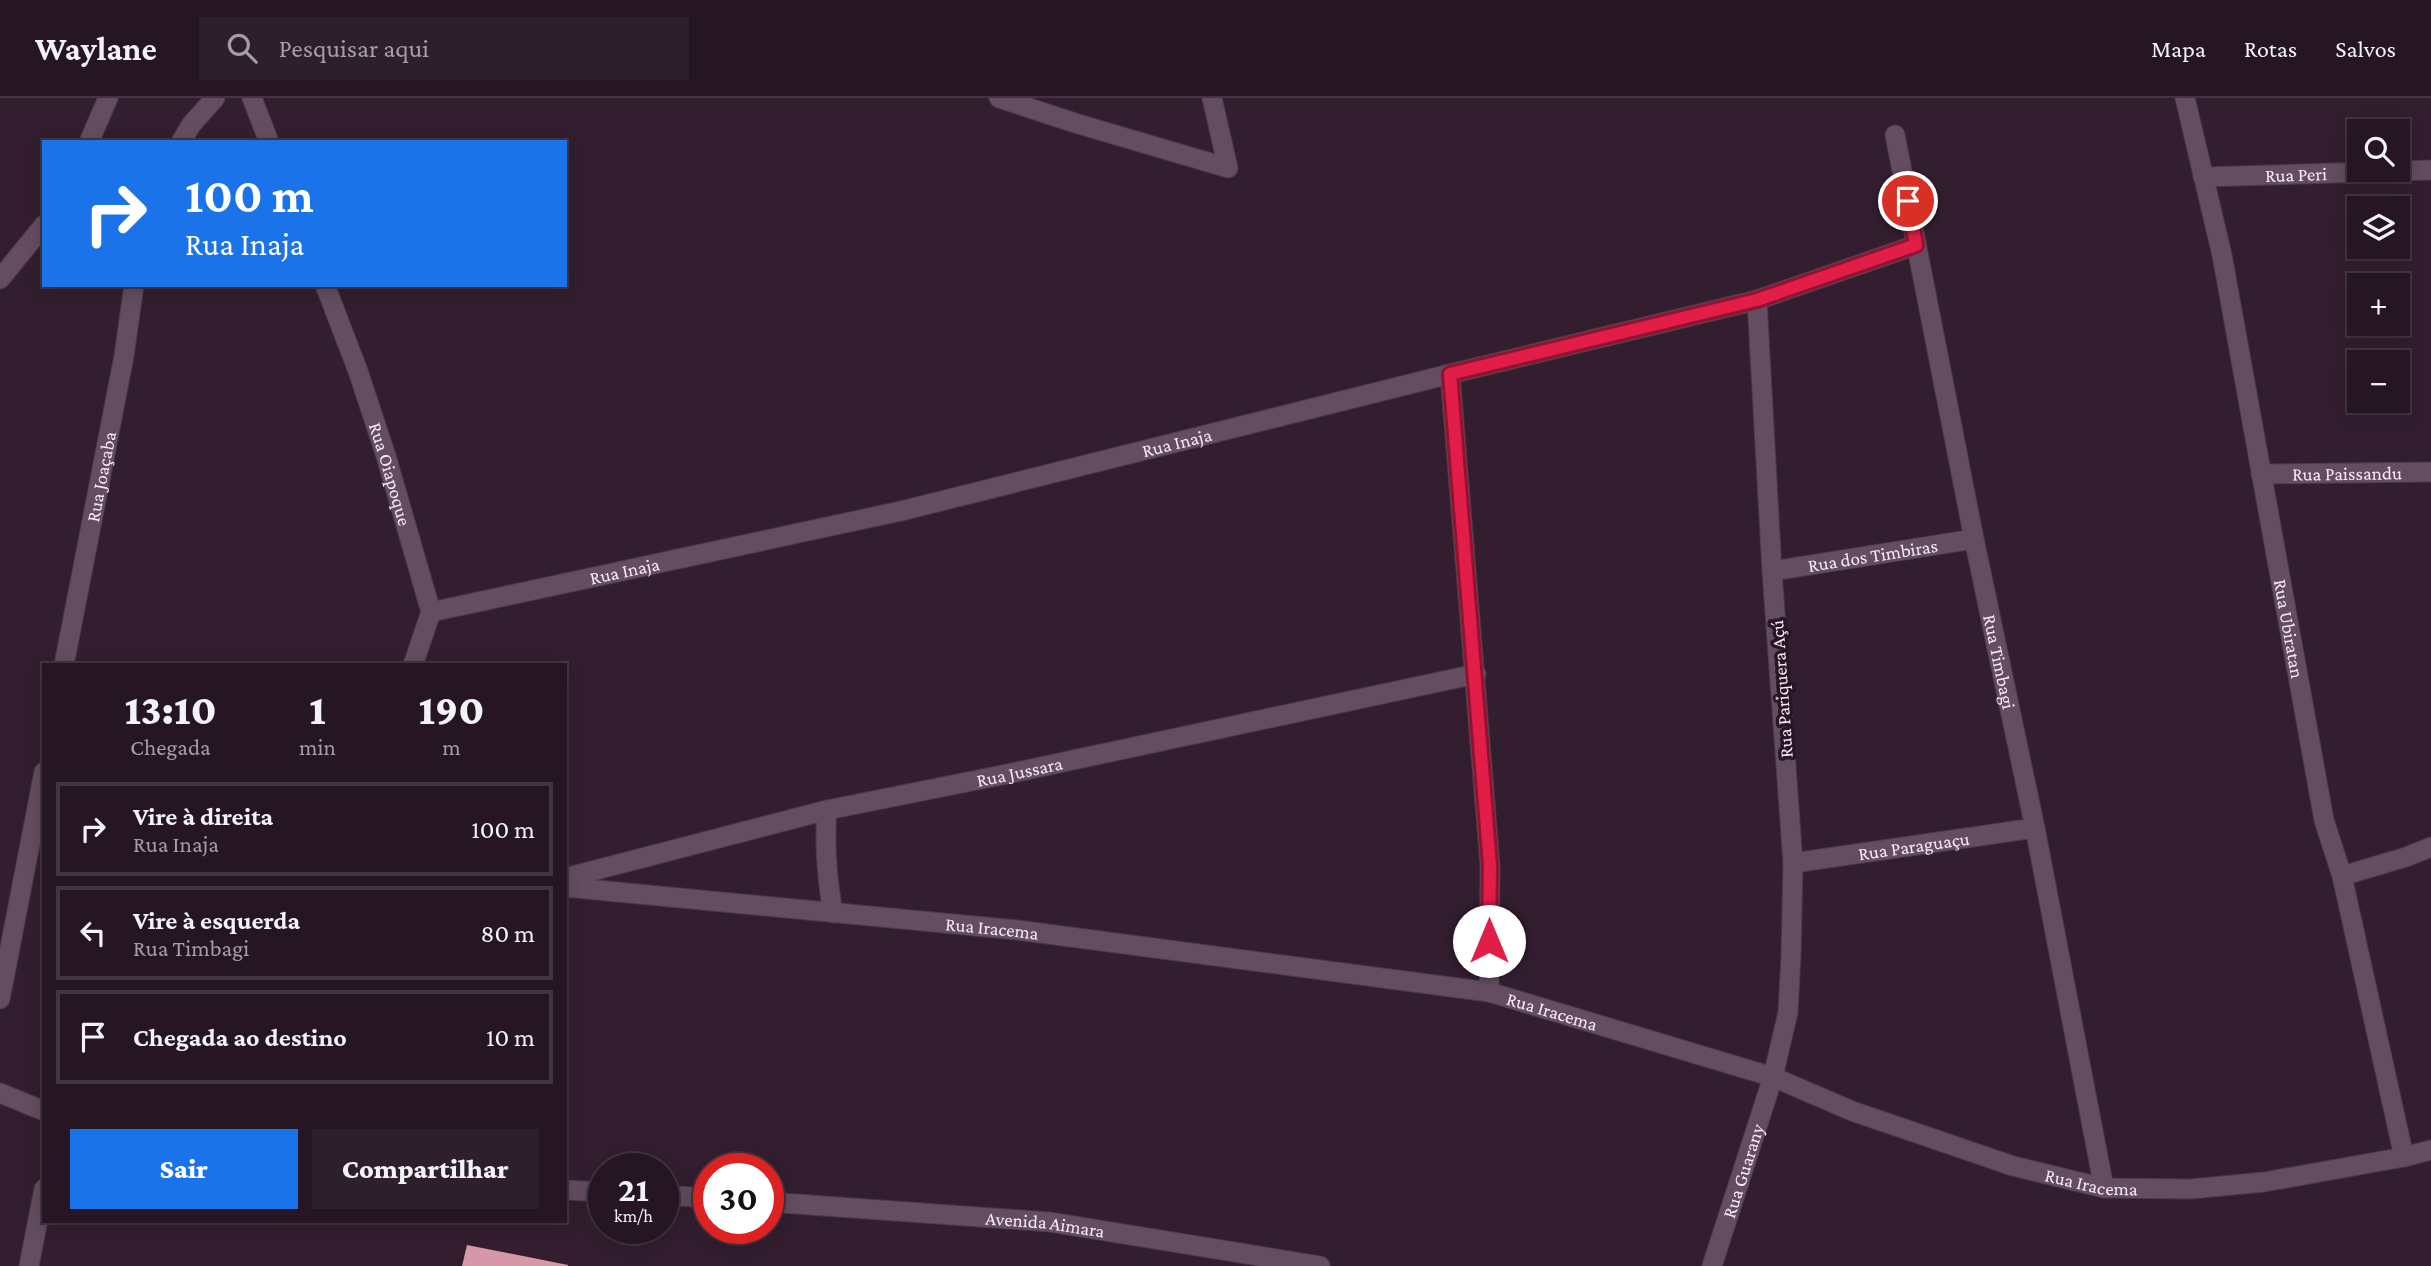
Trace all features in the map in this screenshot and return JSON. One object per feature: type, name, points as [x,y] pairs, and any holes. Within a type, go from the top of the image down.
[{"type":"street","points":[[90,140],[108,98]]},
{"type":"street","points":[[182,140],[191,125],[215,98]]},
{"type":"street","points":[[251,98],[268,140]]},
{"type":"street","points":[[999,98],[1228,168],[1212,98]]},
{"type":"street","name":"Rua Ubiratan","points":[[2185,98],[2222,255],[2324,820],[2342,876],[2404,1157]]},
{"type":"street","name":"Rua Timbagi","points":[[1895,135],[1974,539],[2035,828],[2104,1188]]},
{"type":"street","name":"Rua Peri","points":[[2203,177],[2431,170]]},
{"type":"street","points":[[0,279],[42,227]]},
{"type":"street","name":"Rua Inaja","points":[[431,611],[901,511],[1757,300],[1916,245]]},
{"type":"street","name":"Rua Joaçaba","points":[[65,663],[124,356],[134,287]]},
{"type":"street","name":"Rua Oiapoque","points":[[326,287],[378,432],[431,611]]},
{"type":"street","name":"Rua Pariquera Açú","points":[[1757,300],[1772,571],[1793,863],[1788,1012],[1773,1077]]},
{"type":"street","points":[[1450,374],[1490,865],[1489,992]]},
{"type":"street","name":"Rua Paissandu","points":[[2262,474],[2431,472]]},
{"type":"street","name":"Rua dos Timbiras","points":[[1772,571],[1974,539]]},
{"type":"street","points":[[414,663],[431,611]]},
{"type":"street","name":"Rua Jussara","points":[[567,877],[827,810],[1476,674]]},
{"type":"street","points":[[0,999],[42,782]]},
{"type":"street","points":[[827,810],[827,877],[833,913]]},
{"type":"street","name":"Rua Paraguaçu","points":[[1793,863],[2035,828]]},
{"type":"street","points":[[2342,876],[2431,847]]},
{"type":"street","name":"Rua Iracema","points":[[567,887],[1017,930],[1489,992],[1773,1077],[1852,1111],[2013,1166],[2104,1188],[2191,1189],[2263,1182],[2431,1150]]},
{"type":"street","name":"Rua Guarany","points":[[1712,1266],[1773,1077]]},
{"type":"street","points":[[0,1093],[42,1110]]},
{"type":"street","points":[[567,1189],[588,1191]]},
{"type":"street","points":[[29,1266],[42,1199]]},
{"type":"street","name":"Avenida Aimara","points":[[784,1203],[1050,1222],[1320,1266]]},
{"type":"building","points":[[467,1245],[568,1265],[568,1266],[462,1266]]},
{"type":"route","points":[[1489,941],[1490,865],[1450,374],[1757,300],[1916,245],[1908,201]]}]
